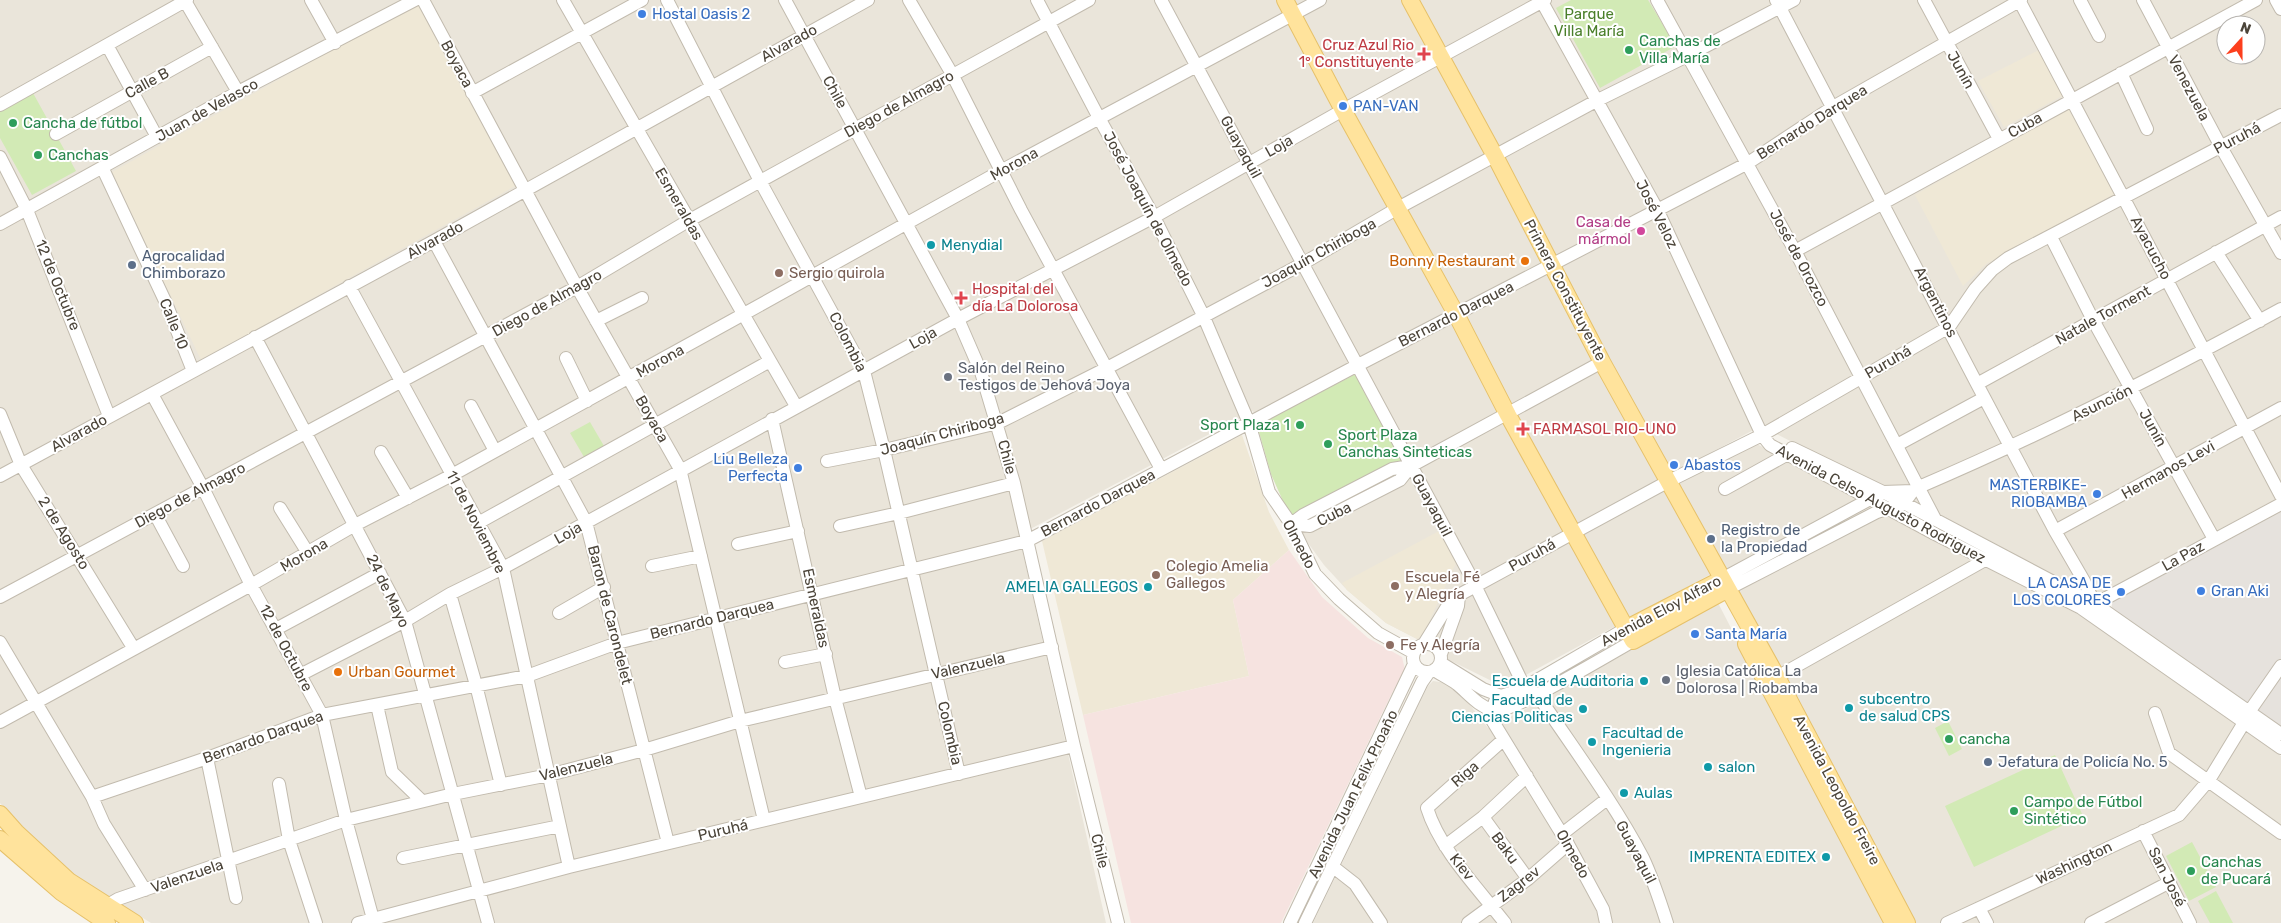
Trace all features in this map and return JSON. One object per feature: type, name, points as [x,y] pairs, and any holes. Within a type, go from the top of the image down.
[{"type":"main road","name":"Primera Constituyente","points":[[1410,0],[1495,156],[1602,362],[1669,480],[1721,586]]},
{"type":"main road","points":[[1289,7],[1343,110],[1456,314],[1508,415],[1629,635]]},
{"type":"main road","name":"Avenida Eloy Alfaro","points":[[1629,635],[1721,586]]},
{"type":"main road","name":"Avenida Leopoldo Freire","points":[[1721,586],[1777,677],[1907,923]]},
{"type":"main road","name":"Avenida Leopoldo Freire","points":[[1721,586],[1893,923]]},
{"type":"main road","points":[[0,814],[16,832],[69,881],[135,923]]},
{"type":"main road","points":[[0,839],[61,892],[107,923]]},
{"type":"street","points":[[0,105],[186,0],[238,92]]},
{"type":"street","points":[[311,0],[334,43]]},
{"type":"street","name":"Juan de Velasco","points":[[0,224],[103,169],[238,92],[415,0]]},
{"type":"street","name":"Boyaca","points":[[423,0],[577,287],[680,469],[764,820]]},
{"type":"street","name":"Esmeraldas","points":[[563,0],[742,316],[796,406]]},
{"type":"street","points":[[472,92],[642,0]]},
{"type":"street","name":"Colombia","points":[[667,0],[760,181],[864,370],[959,774]]},
{"type":"street","name":"Chile","points":[[785,0],[958,319],[981,372],[998,423],[1014,483],[1074,746],[1118,923]]},
{"type":"street","name":"Alvarado","points":[[0,476],[434,241],[868,0]]},
{"type":"street","points":[[909,0],[952,74],[1001,171],[1162,470]]},
{"type":"street","name":"José Joaquín de Olmedo","points":[[1038,0],[1099,118],[1154,217],[1203,315],[1249,423]]},
{"type":"street","name":"Diego de Almagro","points":[[0,597],[486,337],[577,287],[688,221],[1088,0]]},
{"type":"street","name":"Guayaquil","points":[[1161,0],[1250,162],[1302,264],[1358,364],[1475,586],[1524,686],[1537,694],[1607,799],[1643,858],[1654,884],[1666,923]]},
{"type":"street","name":"Morona","points":[[0,722],[251,585],[355,525],[452,475],[742,316],[1001,171],[1197,67],[1289,7],[1320,0]]},
{"type":"street","name":"José de Orozco","points":[[1657,0],[1796,251],[1897,445],[1916,489],[1935,519]]},
{"type":"street","name":"Joaquín Chiriboga","points":[[826,461],[884,450],[998,423],[1107,368],[1203,315],[1302,264],[1398,208],[1596,101],[1687,56],[1778,4],[1794,0]]},
{"type":"street","name":"Junín","points":[[1924,0],[1999,139]]},
{"type":"street","name":"Bernardo Darquea","points":[[92,797],[207,758],[322,715],[526,676],[617,643],[1027,541],[1358,364],[1748,163],[1833,107],[2020,0]]},
{"type":"street","name":"Ayacucho","points":[[2020,0],[2281,496]]},
{"type":"street","points":[[2080,0],[2099,36]]},
{"type":"street","name":"Venezuela","points":[[2143,0],[2221,147],[2281,253]]},
{"type":"street","name":"Cuba","points":[[1796,251],[2256,0]]},
{"type":"street","points":[[2276,0],[2281,9]]},
{"type":"street","name":"Loja","points":[[300,675],[405,621],[450,594],[502,568],[680,469],[958,319],[1154,217],[1343,110],[1543,1]]},
{"type":"street","name":"José Veloz","points":[[1543,1],[1596,101],[1657,209],[1762,435]]},
{"type":"street","name":"Argentinos","points":[[1778,4],[1984,398],[2084,581],[2092,609]]},
{"type":"street","points":[[107,45],[157,137]]},
{"type":"street","name":"Calle B","points":[[56,134],[212,47]]},
{"type":"street","points":[[2121,73],[2147,128]]},
{"type":"street","name":"Puruhá","points":[[1475,586],[1669,480],[1762,435],[1949,328],[1975,289],[1992,270],[2008,258],[2281,115]]},
{"type":"street","name":"12 de Octubre","points":[[0,157],[27,210],[59,286],[109,416]]},
{"type":"street","name":"Calle 10","points":[[103,169],[166,303],[193,371]]},
{"type":"street","name":"Natale Torment","points":[[1977,384],[2281,217]]},
{"type":"street","name":"Junín","points":[[2051,237],[2094,320],[2214,539]]},
{"type":"street","name":"Baron de Carondelet","points":[[434,241],[586,522],[668,843]]},
{"type":"street","points":[[2216,252],[2260,320]]},
{"type":"street","name":"11 de Noviembre","points":[[349,286],[502,568],[569,867]]},
{"type":"street","points":[[596,321],[642,298]]},
{"type":"street","name":"Asunción","points":[[1883,492],[1916,489],[2012,447],[2132,389],[2281,309]]},
{"type":"street","name":"24 de Mayo","points":[[255,337],[405,621],[488,923]]},
{"type":"street","points":[[566,358],[587,401]]},
{"type":"street","points":[[478,523],[770,361]]},
{"type":"street","name":"Cuba","points":[[1290,524],[1303,515],[1392,469],[1411,466],[1508,415],[1602,362]]},
{"type":"street","name":"12 de Octubre","points":[[152,394],[203,488],[251,585],[322,715],[346,820],[373,919]]},
{"type":"street","points":[[1897,445],[1984,398]]},
{"type":"street","points":[[470,406],[495,451]]},
{"type":"street","name":"Hermanos Levi","points":[[2055,531],[2281,408]]},
{"type":"street","name":"2 de Agosto","points":[[0,414],[21,465],[134,649]]},
{"type":"street","name":"Esmeraldas","points":[[772,419],[813,593],[835,698],[861,797]]},
{"type":"street","name":"Olmedo","points":[[1249,423],[1269,492],[1290,524],[1315,574],[1338,599],[1378,633],[1414,658],[1420,670],[1436,665]]},
{"type":"street","name":"Avenida Celso Augusto Rodriguez","points":[[1762,435],[1770,445],[1985,560],[2054,594],[2092,609]]},
{"type":"street","name":"Avenida Celso Augusto Rodriguez","points":[[1762,435],[1821,460],[1935,519],[2092,609],[2247,717],[2281,748]]},
{"type":"street","points":[[381,452],[408,498]]},
{"type":"street","points":[[1725,489],[1788,454]]},
{"type":"street","points":[[840,526],[899,513],[1014,483]]},
{"type":"street","points":[[1887,508],[1904,503],[1916,489]]},
{"type":"street","name":"Avenida Eloy Alfaro","points":[[1721,586],[1883,492]]},
{"type":"street","name":"La Paz","points":[[2092,609],[2214,539],[2281,504]]},
{"type":"street","points":[[280,508],[308,553]]},
{"type":"street","name":"Avenida Eloy Alfaro","points":[[1721,586],[1887,508]]},
{"type":"street","points":[[155,514],[183,566]]},
{"type":"street","points":[[738,544],[798,531]]},
{"type":"street","points":[[652,566],[701,556]]},
{"type":"street","points":[[1777,677],[1985,560]]},
{"type":"street","points":[[276,629],[380,573]]},
{"type":"street","points":[[1414,658],[1450,602],[1475,586]]},
{"type":"street","points":[[559,613],[604,587]]},
{"type":"street","points":[[450,594],[501,785]]},
{"type":"street","name":"Avenida Juan Felix Proaño","points":[[1305,923],[1422,682],[1436,665],[1458,606],[1459,595]]},
{"type":"street","name":"Avenida Eloy Alfaro","points":[[1497,696],[1508,695],[1629,635]]},
{"type":"street","name":"Avenida Eloy Alfaro","points":[[1494,711],[1510,708],[1537,694],[1629,635]]},
{"type":"street","points":[[0,642],[92,797],[104,824],[145,890]]},
{"type":"street","points":[[1424,644],[1435,646],[1436,665],[1478,703],[1494,711],[1497,696],[1436,665]]},
{"type":"street","name":"Valenzuela","points":[[106,906],[118,899],[346,820],[453,794],[548,775],[644,750],[740,721],[1052,647]]},
{"type":"street","points":[[784,662],[826,654]]},
{"type":"street","name":"Avenida Juan Felix Proaño","points":[[1290,923],[1414,658]]},
{"type":"street","name":"Washington","points":[[1946,923],[2180,815],[2209,780],[2247,717],[2281,666]]},
{"type":"street","points":[[377,705],[392,772],[422,801]]},
{"type":"street","name":"Olmedo","points":[[1494,711],[1492,720],[1565,839],[1603,909],[1606,923]]},
{"type":"street","points":[[2155,713],[2169,752],[2281,833]]},
{"type":"street","name":"Avenida Celso Augusto Rodriguez","points":[[2247,717],[2281,734]]},
{"type":"street","name":"Riga","points":[[1426,808],[1503,740]]},
{"type":"street","name":"Puruhá","points":[[358,923],[569,867],[1074,746]]},
{"type":"street","points":[[207,758],[236,898]]},
{"type":"street","points":[[1445,846],[1483,816],[1527,776]]},
{"type":"street","points":[[280,784],[290,840],[316,923]]},
{"type":"street","name":"Zagrev","points":[[1468,923],[1528,878],[1607,799]]},
{"type":"street","name":"Kiev","points":[[1426,808],[1432,827],[1445,846],[1505,923]]},
{"type":"street","name":"Baku","points":[[1483,816],[1528,878]]},
{"type":"street","points":[[403,858],[560,826]]},
{"type":"street","name":"San José","points":[[2143,831],[2190,923]]},
{"type":"street","points":[[1332,866],[1355,884],[1381,923]]},
{"type":"street","points":[[2092,923],[2170,882]]},
{"type":"street","points":[[1979,908],[1987,923]]},
{"type":"shaded area","points":[[0,0],[1406,0],[1711,574],[1504,687],[1445,658],[1446,648],[1422,637],[1417,639],[1386,623],[1347,590],[1324,565],[1292,521],[1271,474],[1253,411],[1019,535],[1106,923],[151,923],[74,875],[21,827],[0,803]]},
{"type":"shaded area","points":[[1416,0],[2281,0],[2281,496],[2096,597],[1761,426],[1669,475]]},
{"type":"shaded area","points":[[419,2],[517,185],[201,360],[112,172]]},
{"type":"shaded area","points":[[2039,50],[2064,95],[2004,127],[1978,81]]},
{"type":"shaded area","points":[[2068,108],[2114,194],[1986,264],[1963,286],[1915,195]]},
{"type":"shaded area","name":"Colegio Amelia Gallegos","points":[[1242,435],[1269,512],[1289,550],[1233,600],[1249,676],[1083,715],[1042,541]]},
{"type":"shaded area","points":[[1755,443],[2083,617],[2281,756],[2281,923],[1908,923],[1676,484]]},
{"type":"shaded area","points":[[2281,512],[2281,730],[2112,608],[2112,602]]},
{"type":"shaded area","name":"Escuela Fé y Alegría","points":[[1439,531],[1457,561],[1422,637],[1417,639],[1386,623],[1347,590],[1342,583]]},
{"type":"shaded area","points":[[1289,550],[1322,597],[1368,638],[1402,657],[1405,670],[1390,697],[1281,923],[1131,923],[1083,715],[1249,676],[1233,600]]},
{"type":"shaded area","points":[[1717,601],[1884,923],[1313,923],[1428,686],[1433,681],[1447,683],[1463,696],[1488,728],[1545,699]]},
{"type":"green space","name":"Parque Villa María","points":[[1571,0],[1648,0],[1676,46],[1600,88],[1556,8]]},
{"type":"green space","name":"Canchas","points":[[33,93],[76,171],[32,195],[0,138],[0,111]]},
{"type":"green space","name":"Sport Plaza Canchas Sinteticas","points":[[1356,374],[1404,464],[1292,521],[1271,474],[1257,425]]},
{"type":"green space","points":[[590,422],[604,446],[584,457],[570,433]]},
{"type":"green space","name":"cancha","points":[[1948,721],[1962,749],[1949,756],[1935,728]]},
{"type":"green space","name":"Campo de Fútbol Sintético","points":[[2055,755],[2083,816],[1974,867],[1945,806]]},
{"type":"green space","name":"Canchas de Pucará","points":[[2192,842],[2216,887],[2189,901],[2166,856]]},
{"type":"green space","points":[[2216,891],[2233,923],[2210,923],[2198,901]]},
{"type":"place","name":"Hostal Oasis 2","points":[[642,14]]},
{"type":"place","name":"Canchas de Villa María","points":[[1629,50]]},
{"type":"place","name":"Cruz Azul Rio 1° Constituyente","points":[[1424,54]]},
{"type":"place","name":"PAN-VAN","points":[[1343,106]]},
{"type":"place","name":"Cancha de fútbol","points":[[13,123]]},
{"type":"place","name":"Canchas","points":[[38,155]]},
{"type":"place","name":"Casa de mármol","points":[[1641,231]]},
{"type":"place","name":"Menydial","points":[[931,245]]},
{"type":"place","name":"Bonny Restaurant","points":[[1525,261]]},
{"type":"place","name":"Agrocalidad Chimborazo","points":[[132,265]]},
{"type":"place","name":"Sergio quirola","points":[[779,273]]},
{"type":"place","name":"Hospital del día La Dolorosa","points":[[961,298]]},
{"type":"place","name":"Salón del Reino Testigos de Jehová Joya","points":[[948,377]]},
{"type":"place","name":"Sport Plaza 1","points":[[1300,425]]},
{"type":"place","name":"FARMASOL RIO-UNO","points":[[1523,429]]},
{"type":"place","name":"Sport Plaza Canchas Sinteticas","points":[[1328,444]]},
{"type":"place","name":"Abastos","points":[[1674,465]]},
{"type":"place","name":"Liu Belleza Perfecta","points":[[798,468]]},
{"type":"place","name":"MASTERBIKE- RIOBAMBA","points":[[2097,494]]},
{"type":"place","name":"Registro de la Propiedad","points":[[1711,539]]},
{"type":"place","name":"Colegio Amelia Gallegos","points":[[1156,575]]},
{"type":"place","name":"Escuela Fé y Alegría","points":[[1395,586]]},
{"type":"place","name":"AMELIA GALLEGOS","points":[[1148,587]]},
{"type":"place","name":"Gran Aki","points":[[2201,591]]},
{"type":"place","name":"LA CASA DE LOS COLORES","points":[[2121,592]]},
{"type":"place","name":"Santa María","points":[[1695,634]]},
{"type":"place","name":"Fe y Alegría","points":[[1390,645]]},
{"type":"place","name":"Urban Gourmet","points":[[338,672]]},
{"type":"place","name":"Iglesia Católica La Dolorosa | Riobamba","points":[[1666,680]]},
{"type":"place","name":"Escuela de Auditoria","points":[[1644,681]]},
{"type":"place","name":"subcentro de salud CPS","points":[[1849,708]]},
{"type":"place","name":"Facultad de Ciencias Politicas","points":[[1583,709]]},
{"type":"place","name":"cancha","points":[[1949,739]]},
{"type":"place","name":"Facultad de Ingenieria","points":[[1592,742]]},
{"type":"place","name":"Jefatura de Policía No. 5","points":[[1988,762]]},
{"type":"place","name":"salon","points":[[1708,767]]},
{"type":"place","name":"Aulas","points":[[1624,793]]},
{"type":"place","name":"Campo de Fútbol Sintético","points":[[2014,811]]},
{"type":"place","name":"IMPRENTA EDITEX","points":[[1826,857]]},
{"type":"place","name":"Canchas de Pucará","points":[[2191,871]]}]
